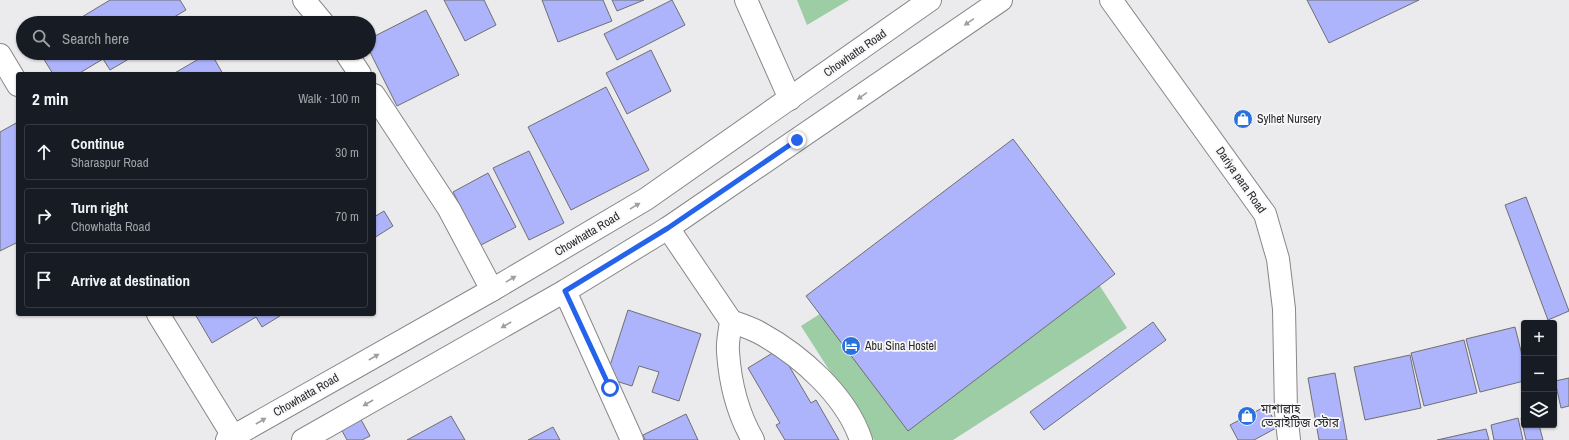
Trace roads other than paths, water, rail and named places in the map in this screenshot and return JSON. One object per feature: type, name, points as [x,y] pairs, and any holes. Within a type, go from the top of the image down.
[{"type":"main road","points":[[304,0],[317,16]]},
{"type":"main road","points":[[746,0],[790,99]]},
{"type":"main road","name":"Chowhatta Road","points":[[230,438],[492,290],[646,199],[930,0]]},
{"type":"main road","points":[[313,438],[565,291],[668,228],[1002,0]]},
{"type":"main road","name":"Dariya para Road","points":[[1111,0],[1266,214],[1278,260],[1284,309],[1286,412],[1289,440]]},
{"type":"main road","points":[[0,55],[16,82]]},
{"type":"main road","points":[[351,60],[359,72]]},
{"type":"main road","points":[[376,98],[449,209],[492,290]]},
{"type":"main road","points":[[668,228],[731,321],[758,332],[784,347],[825,383],[843,404],[861,440]]},
{"type":"main road","points":[[565,291],[632,440]]},
{"type":"main road","points":[[159,316],[230,438]]},
{"type":"main road","points":[[731,321],[728,351],[733,390],[747,429],[753,440]]},
{"type":"place","name":"Sylhet Nursery","points":[[1243,119]]},
{"type":"place","name":"Abu Sina Hostel","points":[[851,346]]},
{"type":"place","name":"মাশাল্লাহ ভেরাইটিজ স্টোর","points":[[1247,416]]}]
